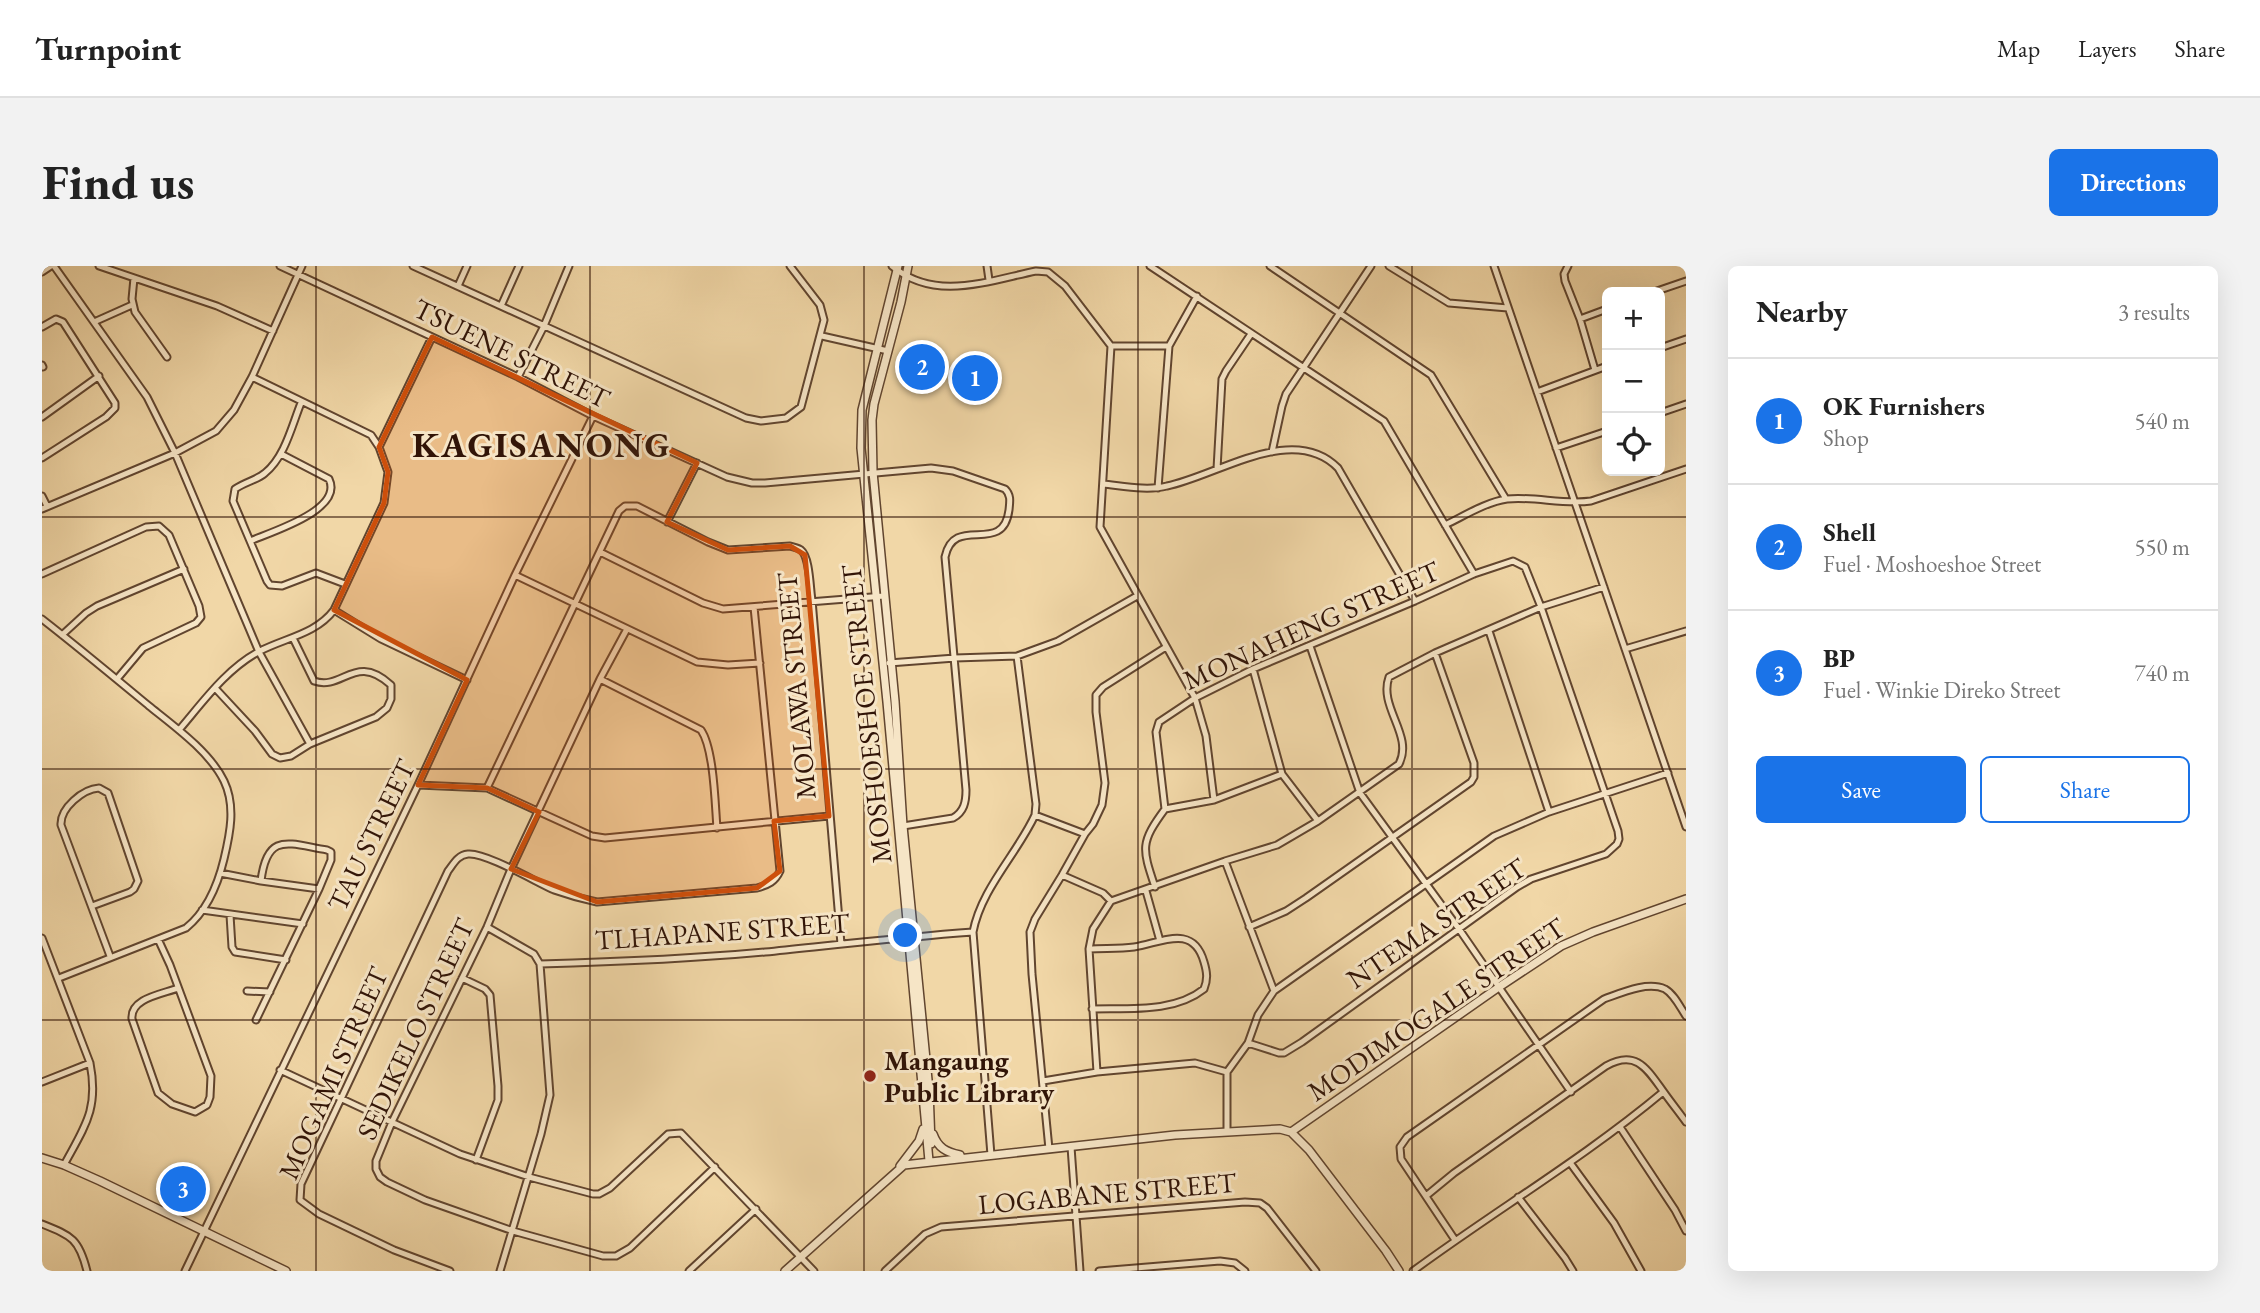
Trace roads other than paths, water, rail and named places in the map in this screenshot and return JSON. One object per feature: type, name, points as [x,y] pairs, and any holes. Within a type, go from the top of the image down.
[{"type":"street","points":[[42,272],[52,266],[147,397],[175,453],[259,652],[310,744]]},
{"type":"street","points":[[99,266],[217,306],[273,331]]},
{"type":"street","name":"TSUENE STREET","points":[[280,266],[727,477],[752,483],[931,468],[953,471],[996,485],[1008,492],[1010,502],[1004,527],[994,533],[962,536],[949,545],[945,557],[966,790],[964,805],[953,818],[903,826]]},
{"type":"street","points":[[42,496],[44,508],[175,453],[216,431],[234,410],[252,377],[302,266]]},
{"type":"street","points":[[413,266],[746,418],[761,421],[786,418],[801,407],[822,336],[824,320],[820,305],[790,266]]},
{"type":"street","points":[[458,286],[467,266]]},
{"type":"street","points":[[500,306],[519,266]]},
{"type":"street","points":[[518,377],[544,326],[569,266]]},
{"type":"street","name":"MOSHOESHOE STREET","points":[[908,266],[872,420],[880,596],[912,936]]},
{"type":"street","points":[[987,266],[989,280]]},
{"type":"street","points":[[1150,266],[1384,421],[1474,574]]},
{"type":"street","points":[[1270,266],[1431,375],[1506,499]]},
{"type":"street","points":[[1272,452],[1286,394],[1371,266]]},
{"type":"street","points":[[1389,266],[1449,303],[1508,308]]},
{"type":"street","points":[[1493,266],[1686,827]]},
{"type":"street","points":[[1568,266],[1564,274],[1565,281],[1595,370]]},
{"type":"street","points":[[896,267],[905,277],[953,288],[1036,271],[1048,272],[1065,286],[1111,346],[1100,527],[1195,698],[1206,736],[1214,800]]},
{"type":"street","name":"MOSHOESHOE STREET","points":[[880,596],[863,473],[862,410],[896,267]]},
{"type":"street","points":[[134,278],[132,304],[138,317],[167,357]]},
{"type":"street","points":[[1665,288],[1686,281]]},
{"type":"street","points":[[1158,488],[1169,346],[1197,296]]},
{"type":"street","points":[[94,322],[132,304]]},
{"type":"street","points":[[1580,319],[1602,311]]},
{"type":"street","points":[[42,327],[56,319],[63,322],[112,397],[115,408],[106,417],[42,458]]},
{"type":"street","points":[[1217,469],[1222,379],[1251,334]]},
{"type":"street","points":[[822,336],[888,351]]},
{"type":"street","points":[[379,447],[432,337]]},
{"type":"street","points":[[1665,346],[1686,339]]},
{"type":"street","points":[[1111,346],[1169,346]]},
{"type":"street","points":[[1537,392],[1602,368]]},
{"type":"street","points":[[42,417],[99,376]]},
{"type":"street","points":[[179,730],[228,674],[259,652],[325,622],[334,610],[384,503],[388,472],[379,447],[371,435],[252,377]]},
{"type":"street","points":[[301,403],[281,454],[264,475],[233,492],[233,501],[270,585],[282,586],[316,573],[345,584]]},
{"type":"street","points":[[1665,411],[1686,404]]},
{"type":"street","name":"TAU STREET","points":[[186,1271],[593,416]]},
{"type":"street","points":[[1556,449],[1602,433]]},
{"type":"street","points":[[1102,484],[1158,488],[1272,452],[1309,450],[1331,461],[1338,468],[1415,601]]},
{"type":"street","points":[[250,541],[321,508],[331,492],[329,479],[281,454]]},
{"type":"street","points":[[667,522],[697,463]]},
{"type":"street","points":[[1445,525],[1491,503],[1506,499],[1575,503],[1591,501],[1686,469]]},
{"type":"street","name":"MOLAWA STREET","points":[[487,788],[619,511],[625,506],[637,506],[728,550],[790,546],[800,549],[808,566],[841,944]]},
{"type":"street","points":[[42,574],[153,525],[159,526],[169,536],[200,606],[201,617],[143,648],[117,679]]},
{"type":"street","points":[[600,552],[703,603],[723,609],[880,596]]},
{"type":"street","name":"MONAHENG STREET","points":[[1165,809],[1158,759],[1157,727],[1163,719],[1195,698],[1253,669],[1474,574],[1513,561],[1525,567]]},
{"type":"street","name":"NTEMA STREET","points":[[1248,1043],[1284,1053],[1531,879],[1606,853],[1619,839],[1525,567]]},
{"type":"street","points":[[62,635],[97,606],[184,569]]},
{"type":"street","points":[[515,575],[697,662],[718,665],[760,663]]},
{"type":"street","points":[[1097,1072],[1089,948],[1093,929],[1111,901],[1277,845],[1318,821],[1399,764],[1403,757],[1402,738],[1387,695],[1389,677],[1435,653],[1541,607],[1604,587]]},
{"type":"street","points":[[886,663],[1017,656],[1058,641],[1137,596]]},
{"type":"street","points":[[511,869],[555,890],[597,902],[769,885],[780,871],[754,607]]},
{"type":"street","points":[[334,610],[381,639],[467,680]]},
{"type":"street","points":[[42,619],[179,730],[210,761],[225,782],[232,809],[230,836],[220,873],[202,910],[186,928],[59,978]]},
{"type":"street","name":"SEDIKELO STREET","points":[[627,629],[600,679],[511,869],[487,927],[393,1122],[376,1161],[376,1169],[380,1177],[425,1200],[513,1231],[591,1254],[616,1256],[629,1248],[715,1167]]},
{"type":"street","points":[[1489,631],[1549,812]]},
{"type":"street","points":[[1625,649],[1686,632]]},
{"type":"street","points":[[215,688],[255,731],[272,754],[280,758],[376,717],[387,708],[392,688],[389,683],[367,671],[357,671],[323,684],[314,681],[293,638]]},
{"type":"street","points":[[1310,646],[1360,793],[1459,929],[1571,1092]]},
{"type":"street","points":[[1049,1149],[1031,963],[1031,932],[1035,919],[1084,834],[1100,813],[1105,794],[1096,695],[1166,647]]},
{"type":"street","points":[[1249,927],[1286,911],[1306,898],[1471,782],[1474,777],[1474,764],[1435,653]]},
{"type":"street","points":[[991,1154],[973,932],[983,903],[1035,815],[1036,804],[1017,656]]},
{"type":"street","name":"MOSHOESHOE STREET","points":[[886,663],[903,826],[931,1161]]},
{"type":"street","points":[[1253,669],[1282,774],[1318,821]]},
{"type":"street","points":[[600,679],[701,730],[707,741],[711,765],[717,828]]},
{"type":"street","points":[[1227,1132],[1227,1072],[1248,1043],[1258,1015],[1273,991],[1494,836],[1549,812],[1668,773]]},
{"type":"street","points":[[1155,887],[1146,859],[1147,836],[1165,809],[1214,800],[1282,774]]},
{"type":"street","points":[[418,785],[487,788],[592,836],[605,838],[829,816]]},
{"type":"street","points":[[92,906],[130,892],[137,886],[138,881],[108,793],[99,788],[87,791],[65,810],[61,825],[110,956]]},
{"type":"street","points":[[1035,815],[1084,834]]},
{"type":"street","points":[[256,1020],[319,889],[331,860],[330,850],[285,844],[276,846],[268,852],[261,881]]},
{"type":"street","name":"MOGAMI STREET","points":[[450,1271],[394,1250],[319,1214],[300,1200],[300,1184],[448,871],[463,855],[478,855],[511,869]]},
{"type":"street","points":[[1225,861],[1273,991]]},
{"type":"street","points":[[220,873],[319,889]]},
{"type":"street","points":[[1062,876],[1103,893],[1111,901]]},
{"type":"street","points":[[1146,891],[1160,941]]},
{"type":"street","name":"MODIMOGALE STREET","points":[[1292,1132],[1499,987],[1574,939],[1686,899]]},
{"type":"street","points":[[202,910],[303,924]]},
{"type":"street","points":[[230,915],[231,942],[235,952],[286,960]]},
{"type":"street","points":[[487,927],[534,954],[540,964],[550,1095],[529,1177],[500,1271]]},
{"type":"street","name":"TLHAPANE STREET","points":[[540,964],[620,962],[973,932]]},
{"type":"street","points":[[42,938],[90,1063],[94,1093],[89,1117],[64,1165]]},
{"type":"street","points":[[1089,948],[1132,948],[1183,938],[1197,946],[1202,954],[1207,975],[1204,989],[1184,1002],[1164,1006],[1093,1009]]},
{"type":"street","points":[[158,939],[178,988],[211,1076],[207,1105],[195,1112],[172,1104],[159,1093],[132,1019],[137,1004],[178,988]]},
{"type":"street","points":[[462,978],[485,989],[490,995],[495,1049],[498,1100],[476,1160]]},
{"type":"street","points":[[1455,1240],[1401,1159],[1401,1143],[1604,999],[1636,989],[1651,987],[1666,990],[1686,1016]]},
{"type":"street","points":[[247,991],[270,992]]},
{"type":"street","points":[[1426,1196],[1454,1173],[1618,1060],[1638,1062],[1646,1067],[1686,1122]]},
{"type":"street","points":[[42,1082],[90,1063]]},
{"type":"street","points":[[1043,1081],[1097,1072],[1195,1063],[1227,1072]]},
{"type":"street","points":[[281,1070],[476,1160],[576,1190],[599,1194],[610,1188],[668,1134],[681,1133],[814,1271]]},
{"type":"street","points":[[1413,1271],[1518,1197],[1571,1164],[1663,1092]]},
{"type":"street","points":[[927,1122],[941,1149],[971,1157]]},
{"type":"street","points":[[785,1271],[900,1167],[919,1141],[927,1122]]},
{"type":"street","points":[[1620,1127],[1686,1231]]},
{"type":"street","points":[[900,1167],[991,1154],[1175,1135],[1280,1129],[1292,1132],[1309,1150],[1399,1271]]},
{"type":"street","points":[[1071,1147],[1080,1271]]},
{"type":"street","points":[[42,1158],[64,1165],[286,1271]]},
{"type":"street","points":[[1571,1164],[1614,1223],[1641,1271]]},
{"type":"street","points":[[1518,1197],[1573,1271]]},
{"type":"street","name":"LOGABANE STREET","points":[[885,1271],[933,1230],[1245,1202],[1260,1203],[1267,1208],[1316,1271]]},
{"type":"street","points":[[690,1271],[756,1209]]},
{"type":"street","points":[[42,1224],[76,1241],[87,1271]]},
{"type":"street","points":[[1100,1271],[1220,1261],[1236,1263],[1245,1271]]},
{"type":"place","name":"Shell","points":[[922,367]]},
{"type":"place","name":"OK Furnishers","points":[[975,378]]},
{"type":"place","name":"Mangaung Public Library","points":[[870,1076]]},
{"type":"place","name":"BP","points":[[183,1189]]},
{"type":"district","name":"KAGISANONG","points":[[542,445]]}]
